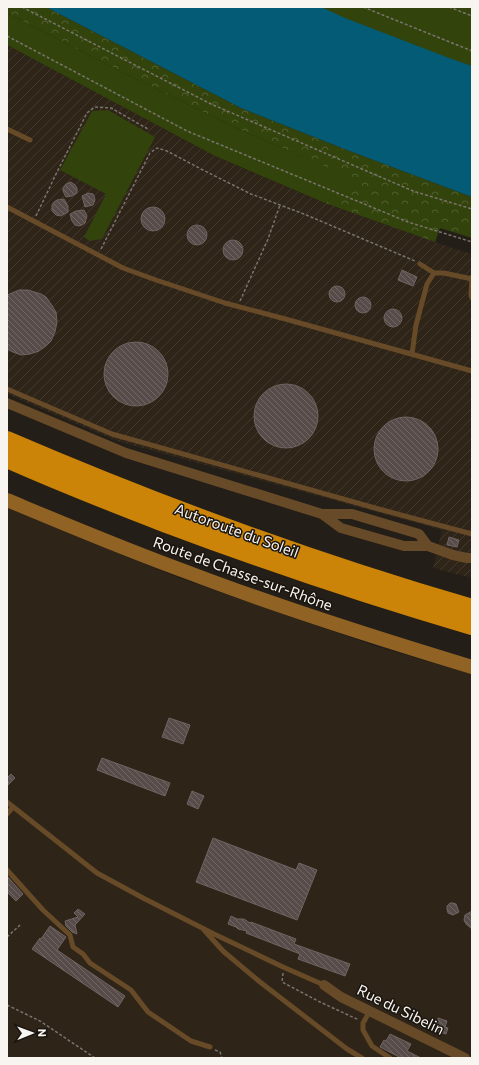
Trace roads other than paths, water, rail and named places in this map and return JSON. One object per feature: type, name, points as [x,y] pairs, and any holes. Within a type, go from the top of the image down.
[{"type":"highway","name":"Autoroute du Soleil","points":[[7,440],[105,481],[230,529],[319,560],[472,608]]},
{"type":"highway","name":"Autoroute du Soleil","points":[[7,459],[127,509],[229,547],[331,582],[472,626]]},
{"type":"main road","name":"Route de Chasse-sur-Rhône","points":[[7,500],[202,578],[357,631],[472,666]]},
{"type":"street","points":[[7,403],[126,453],[322,514],[352,514],[419,534],[428,546]]},
{"type":"street","points":[[322,514],[341,528],[404,546],[428,546],[453,555],[472,558]]},
{"type":"street","name":"Rue du Sibelin","points":[[324,985],[341,997],[465,1058]]},
{"type":"lane","points":[[7,129],[30,140]]},
{"type":"lane","points":[[7,207],[123,268],[156,280],[225,303],[472,371]]},
{"type":"lane","points":[[420,264],[434,273],[444,273],[472,278],[472,298]]},
{"type":"lane","points":[[412,354],[416,325],[427,284],[434,273]]},
{"type":"lane","points":[[7,390],[112,434],[472,534]]},
{"type":"lane","points":[[7,802],[97,873],[202,928],[324,985]]},
{"type":"lane","points":[[7,814],[13,807]]},
{"type":"lane","points":[[7,870],[43,910],[70,935],[73,947],[90,963],[131,990],[148,1012],[191,1041],[210,1047]]},
{"type":"lane","points":[[202,928],[223,951],[260,982],[347,1049],[362,1058]]},
{"type":"lane","points":[[370,1011],[363,1023],[363,1030],[372,1046],[390,1058]]},
{"type":"water","points":[[46,7],[321,7],[345,18],[472,66],[472,197],[241,108]]}]
